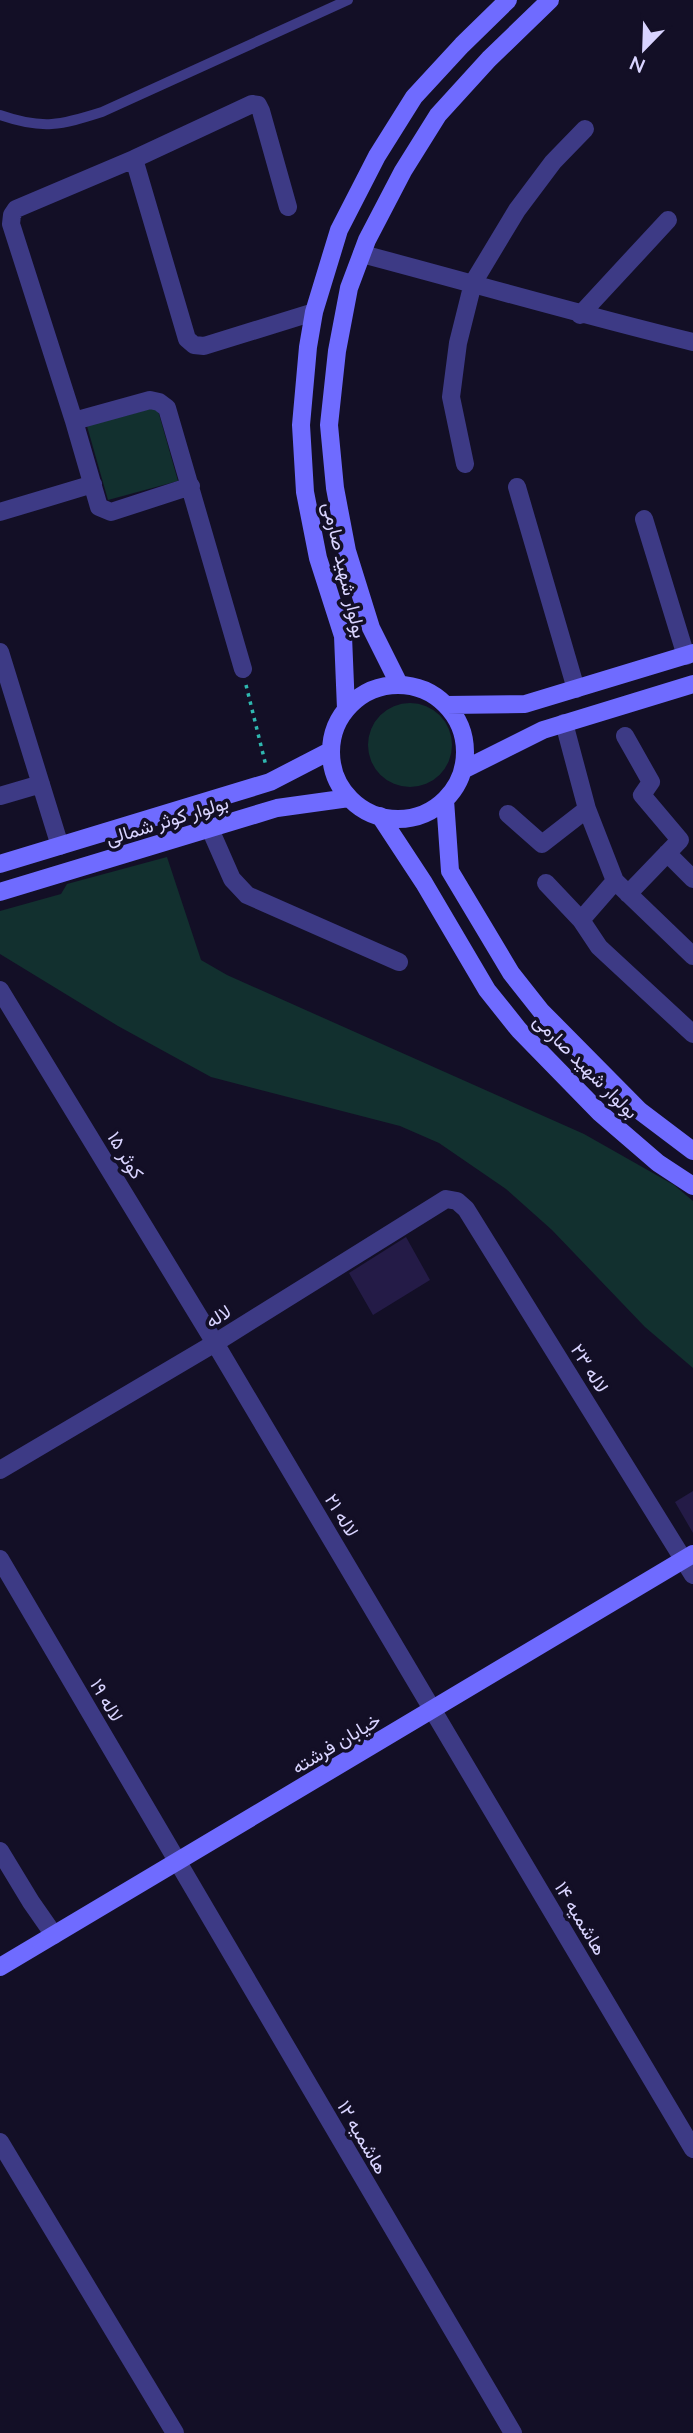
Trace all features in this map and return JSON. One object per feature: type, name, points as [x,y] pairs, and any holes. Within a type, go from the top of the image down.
[{"type":"main road","name":"بولوار شهید صارمی","points":[[346,709],[343,636],[318,558],[305,492],[302,425],[308,347],[314,312],[339,230],[377,156],[414,97],[508,0]]},
{"type":"main road","name":"بولوار شهید صارمی","points":[[399,684],[371,628],[347,551],[335,488],[329,425],[337,351],[349,288],[362,254],[402,171],[438,116],[489,59],[550,0]]},
{"type":"main road","points":[[446,705],[526,704],[689,655]]},
{"type":"main road","points":[[399,684],[424,690],[446,705],[457,719],[465,752],[463,770],[456,786],[445,800],[414,817],[397,819],[363,809],[349,798],[332,768],[330,751],[335,729],[346,709],[363,694],[399,684]]},
{"type":"main road","points":[[463,770],[543,730],[693,684]]},
{"type":"main road","name":"بولوار کوثر شمالی","points":[[0,864],[271,782],[330,751]]},
{"type":"main road","name":"بولوار کوثر شمالی","points":[[0,892],[277,808],[349,798]]},
{"type":"main road","name":"بولوار شهید صارمی","points":[[445,800],[450,871],[511,973],[541,1011],[640,1111],[693,1151]]},
{"type":"main road","name":"بولوار شهید صارمی","points":[[380,816],[424,883],[487,990],[519,1030],[600,1112],[658,1163],[693,1186]]},
{"type":"main road","name":"خیابان فرشته","points":[[0,1967],[433,1710],[690,1563]]},
{"type":"street","points":[[191,486],[111,512],[99,507],[11,224],[12,215],[16,209],[134,159],[251,104],[258,105],[261,111],[288,208]]},
{"type":"street","points":[[465,464],[451,397],[458,343],[473,283],[517,210],[553,162],[585,129]]},
{"type":"street","points":[[134,159],[187,339],[194,345],[204,346],[314,312]]},
{"type":"street","points":[[580,315],[668,220]]},
{"type":"street","points":[[362,254],[580,315],[690,337]]},
{"type":"street","points":[[74,421],[150,400],[167,408],[243,669]]},
{"type":"street","points":[[0,512],[93,484]]},
{"type":"street","points":[[517,487],[576,689]]},
{"type":"street","points":[[644,519],[689,655]]},
{"type":"street","points":[[0,652],[60,846]]},
{"type":"street","points":[[564,723],[587,809],[622,888],[693,956]]},
{"type":"street","points":[[581,920],[680,840],[642,795],[651,782],[625,736]]},
{"type":"street","points":[[0,796],[41,784]]},
{"type":"street","points":[[509,814],[542,845],[587,809]]},
{"type":"street","points":[[210,829],[232,878],[247,895],[399,962]]},
{"type":"street","points":[[667,853],[693,879]]},
{"type":"street","points":[[545,883],[581,920],[599,947],[693,1034]]},
{"type":"street","name":"کوثر ۱۵","points":[[0,989],[215,1343]]},
{"type":"street","name":"لاله","points":[[0,1470],[215,1343],[446,1199],[457,1201]]},
{"type":"street","name":"لاله ۲۳","points":[[457,1201],[467,1209],[690,1563]]},
{"type":"street","name":"لاله ۲۱","points":[[215,1343],[433,1710]]},
{"type":"street","name":"لاله ۱۹","points":[[0,1559],[178,1861]]},
{"type":"street","name":"هاشمیه ۱۴","points":[[433,1710],[693,2149]]},
{"type":"street","points":[[0,1851],[54,1935]]},
{"type":"street","name":"هاشمیه ۱۲","points":[[178,1861],[513,2433]]},
{"type":"street","points":[[0,2142],[175,2433]]},
{"type":"lane","points":[[0,115],[22,123],[62,125],[102,112],[348,0]]},
{"type":"path","points":[[243,669],[271,782]]},
{"type":"green space","points":[[157,407],[178,481],[108,500],[87,426]]},
{"type":"green space","points":[[410,703],[426,706],[440,715],[449,729],[452,745],[449,761],[440,775],[426,784],[410,787],[394,784],[380,775],[371,761],[368,745],[371,729],[380,715],[394,706]]},
{"type":"green space","points":[[167,857],[201,960],[227,975],[584,1134],[674,1185],[693,1201],[693,1368],[645,1327],[552,1230],[506,1189],[439,1143],[400,1126],[211,1077],[118,1026],[0,954],[0,911],[61,894],[67,884]]},
{"type":"building","points":[[406,1237],[430,1280],[373,1315],[349,1273]]},
{"type":"building","points":[[693,1491],[693,1533],[675,1502]]}]
